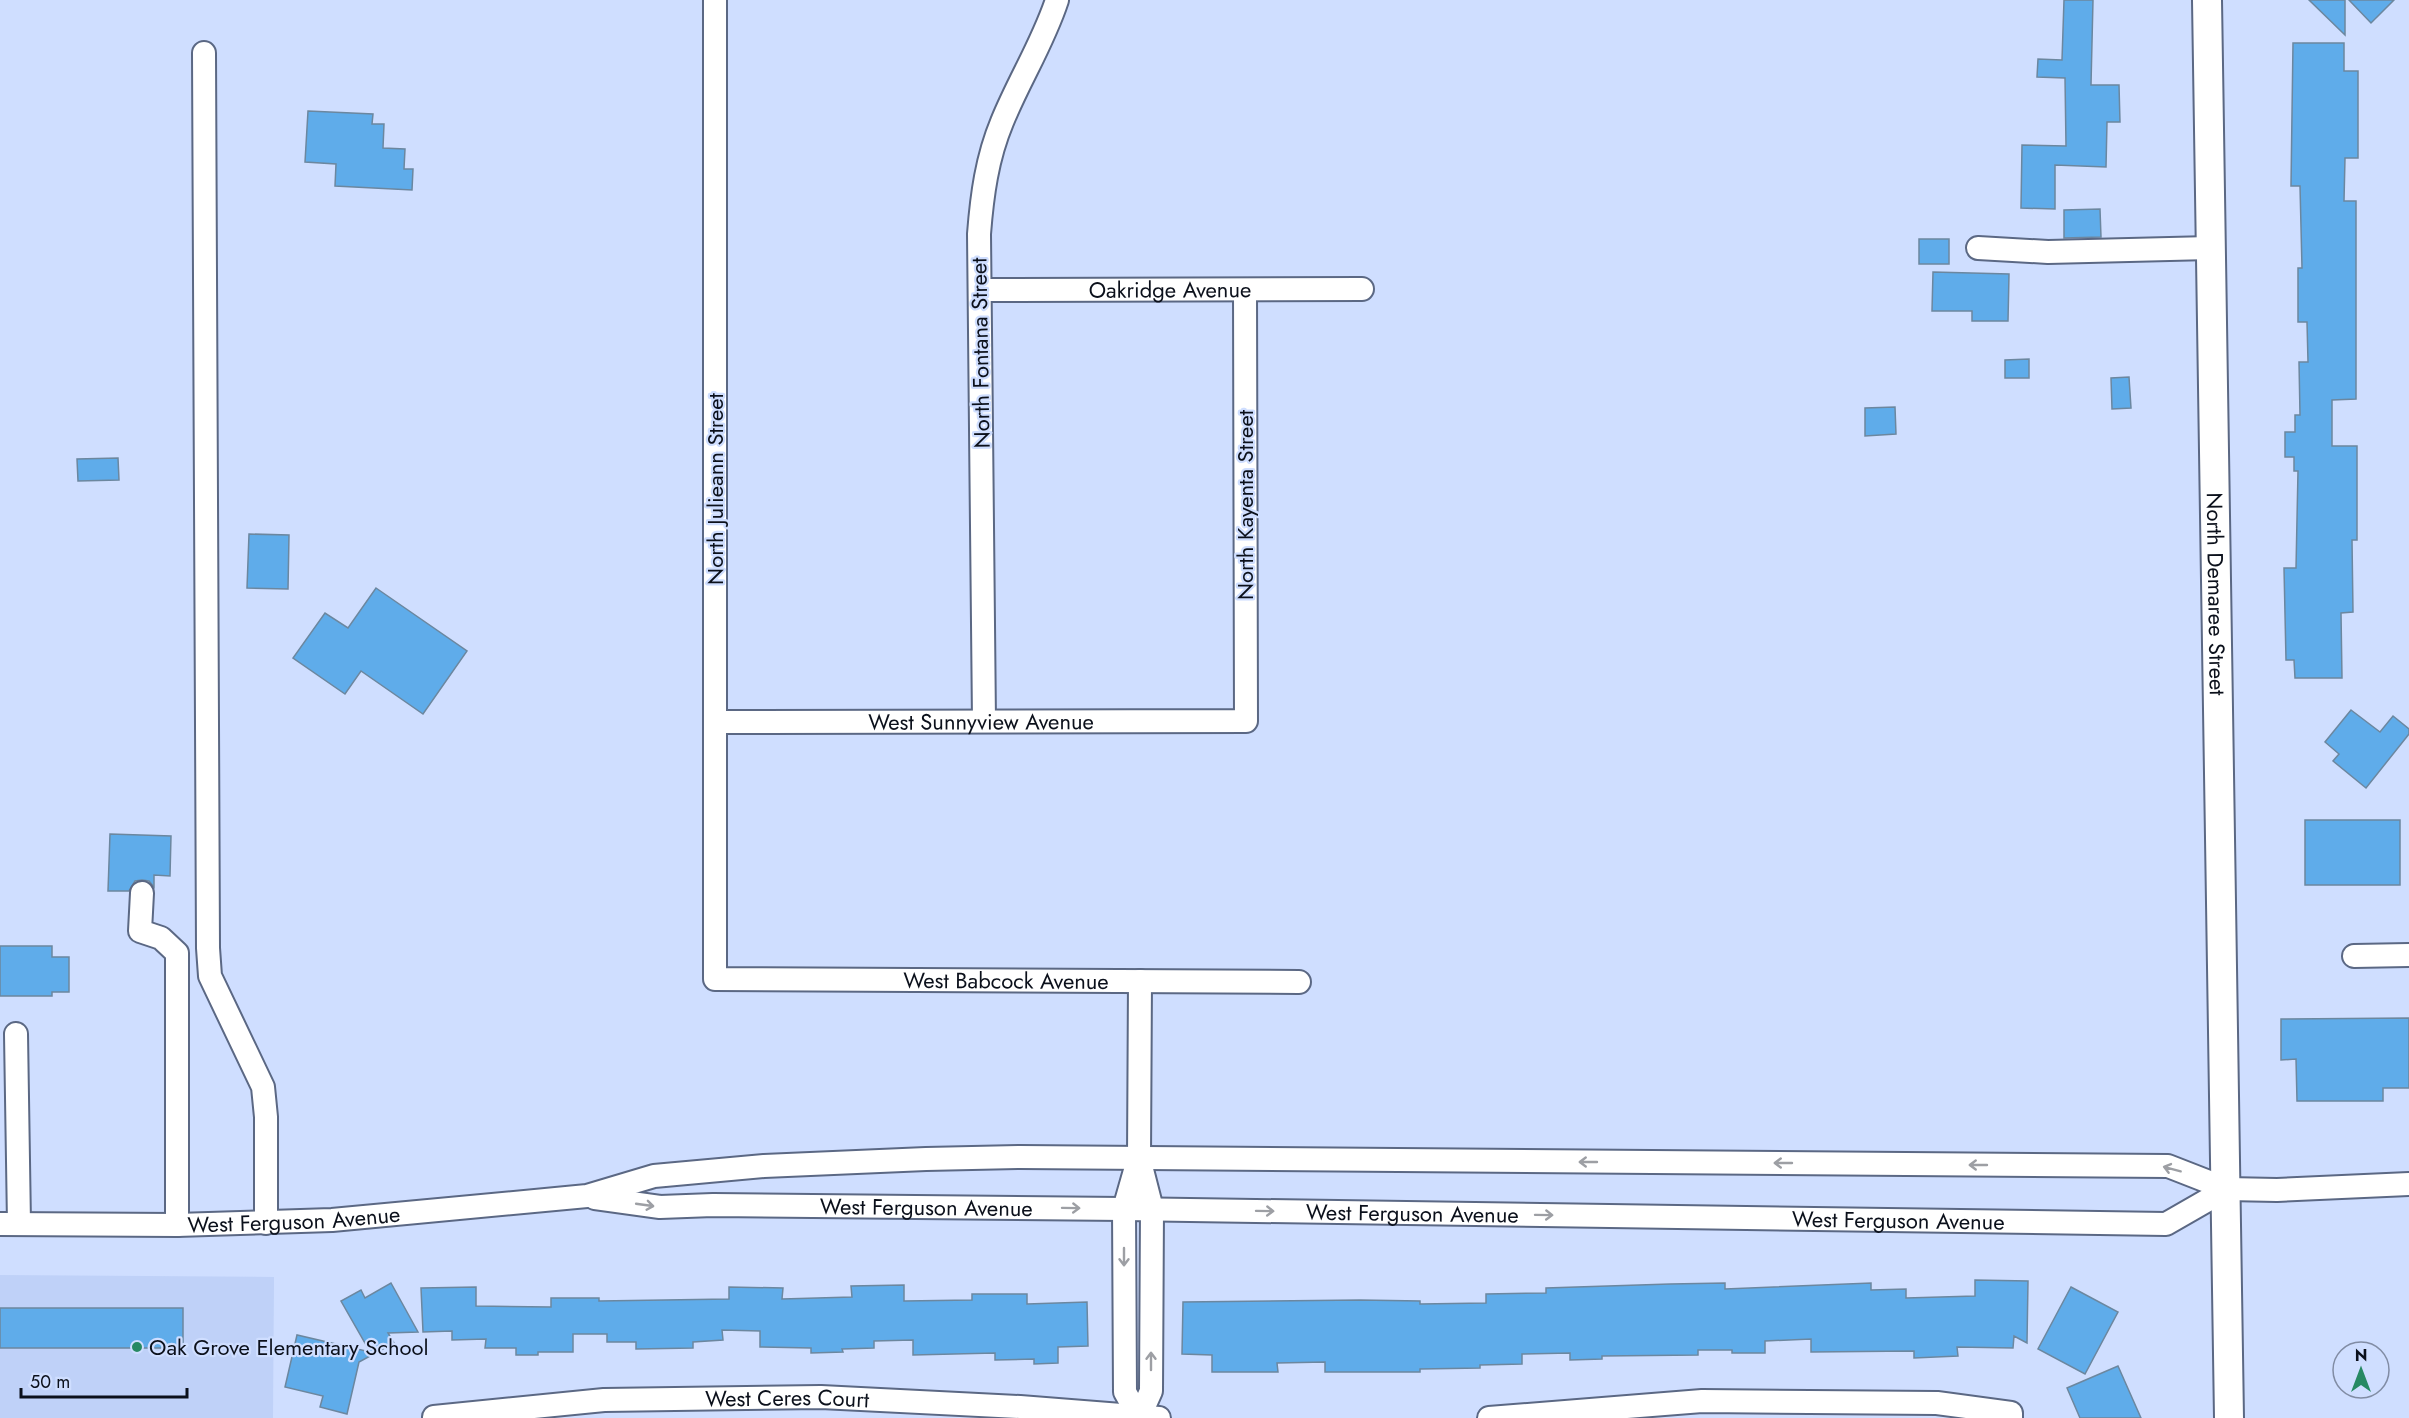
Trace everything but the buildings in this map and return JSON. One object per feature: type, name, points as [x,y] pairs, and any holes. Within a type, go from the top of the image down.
[{"type":"main road","name":"North Demaree Street","points":[[2207,0],[2229,1418]]},
{"type":"street","name":"North Julieann Street","points":[[715,0],[715,979]]},
{"type":"street","name":"North Fontana Street","points":[[984,721],[980,290],[982,191],[990,154],[1002,121],[1048,30],[1057,0]]},
{"type":"street","points":[[204,53],[208,948],[210,976],[263,1087],[266,1117],[266,1223]]},
{"type":"street","points":[[1978,248],[2048,252],[2210,248]]},
{"type":"street","name":"Oakridge Avenue","points":[[980,290],[1362,289]]},
{"type":"street","name":"North Kayenta Street","points":[[1245,290],[1246,721]]},
{"type":"street","name":"West Sunnyview Avenue","points":[[715,722],[1246,721]]},
{"type":"street","points":[[142,893],[140,931],[161,938],[177,953],[177,1225]]},
{"type":"street","points":[[2354,956],[2409,956]]},
{"type":"street","name":"West Babcock Avenue","points":[[715,979],[1299,982]]},
{"type":"street","points":[[1140,981],[1138,1158],[1124,1209],[1125,1392],[1146,1418]]},
{"type":"street","points":[[10,1224],[16,1034]]},
{"type":"street","name":"West Ferguson Avenue","points":[[10,1224],[177,1225],[332,1220],[587,1196],[654,1176],[775,1166],[985,1157],[2168,1166],[2227,1189],[2277,1190],[2409,1184]]},
{"type":"street","points":[[1138,1158],[1152,1209],[1151,1391],[1146,1418]]},
{"type":"street","name":"West Ferguson Avenue","points":[[587,1196],[660,1207],[725,1205],[1152,1209],[2166,1224],[2227,1189]]},
{"type":"street","name":"West Ceres Court","points":[[434,1417],[604,1400],[821,1397],[1008,1407],[1146,1418]]},
{"type":"street","points":[[1489,1418],[1702,1401],[1937,1403],[2011,1415]]},
{"type":"shaded area","name":"Oak Grove Elementary School","points":[[0,1275],[274,1277],[273,1418],[0,1418]]},
{"type":"place","name":"Oak Grove Elementary School","points":[[137,1347]]}]
